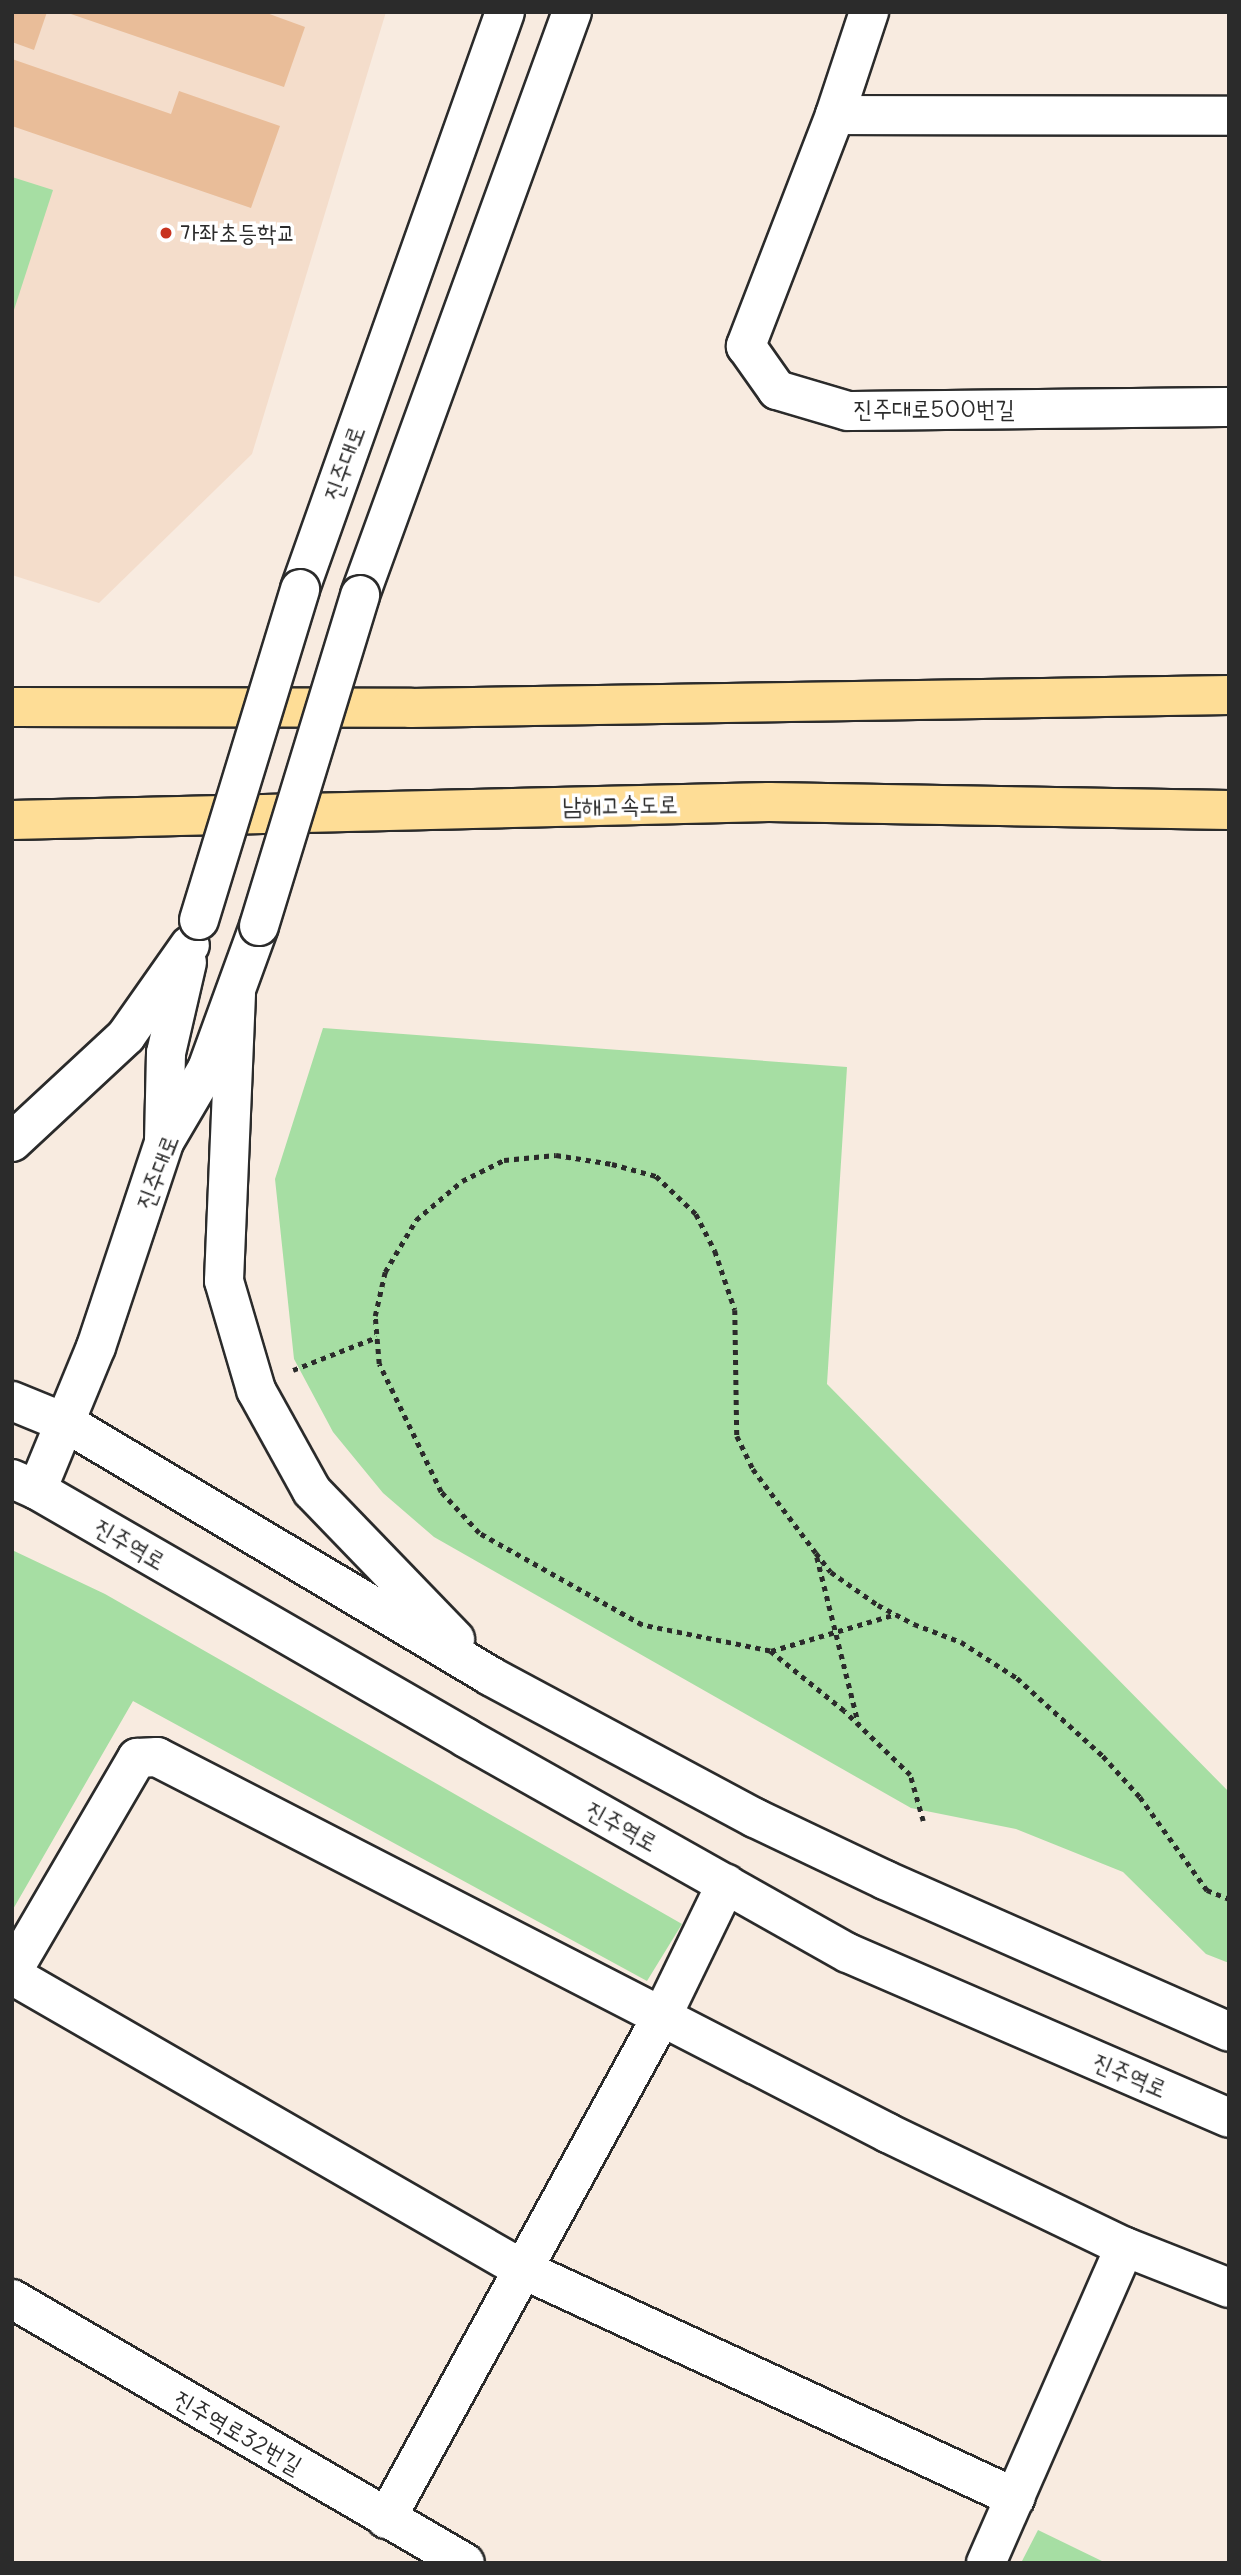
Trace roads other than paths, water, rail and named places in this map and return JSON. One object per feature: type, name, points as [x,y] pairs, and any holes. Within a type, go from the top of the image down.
[{"type":"highway","points":[[12,707],[411,708],[1229,695]]},
{"type":"highway","name":"남해고속도로","points":[[12,820],[769,802],[1229,810]]},
{"type":"street","name":"진주대로","points":[[195,932],[300,589],[505,12]]},
{"type":"street","name":"진주대로","points":[[25,1485],[65,1423],[96,1347],[164,1143],[207,1069],[236,994],[360,595],[572,12]]},
{"type":"street","name":"진주대로500번길","points":[[869,12],[835,115],[746,346],[777,390],[848,411],[1229,407]]},
{"type":"street","points":[[835,115],[1229,116]]},
{"type":"street","points":[[12,1142],[126,1036],[195,932]]},
{"type":"street","points":[[164,1143],[166,1053],[195,932]]},
{"type":"street","points":[[236,994],[224,1281],[256,1390],[312,1491],[490,1675]]},
{"type":"street","points":[[12,1401],[65,1423],[490,1675],[755,1818],[885,1880],[1229,2032]]},
{"type":"street","name":"진주역로","points":[[25,1485],[848,1953],[1229,2118]]},
{"type":"street","points":[[1016,2498],[522,2269],[12,1974],[137,1758],[158,1757],[888,2133],[1125,2247],[1229,2288]]},
{"type":"street","points":[[386,2519],[662,2016],[726,1884]]},
{"type":"street","points":[[986,2563],[1125,2247]]},
{"type":"street","name":"진주역로32번길","points":[[12,2299],[465,2563]]},
{"type":"place","name":"가좌초등학교","points":[[166,233]]}]
